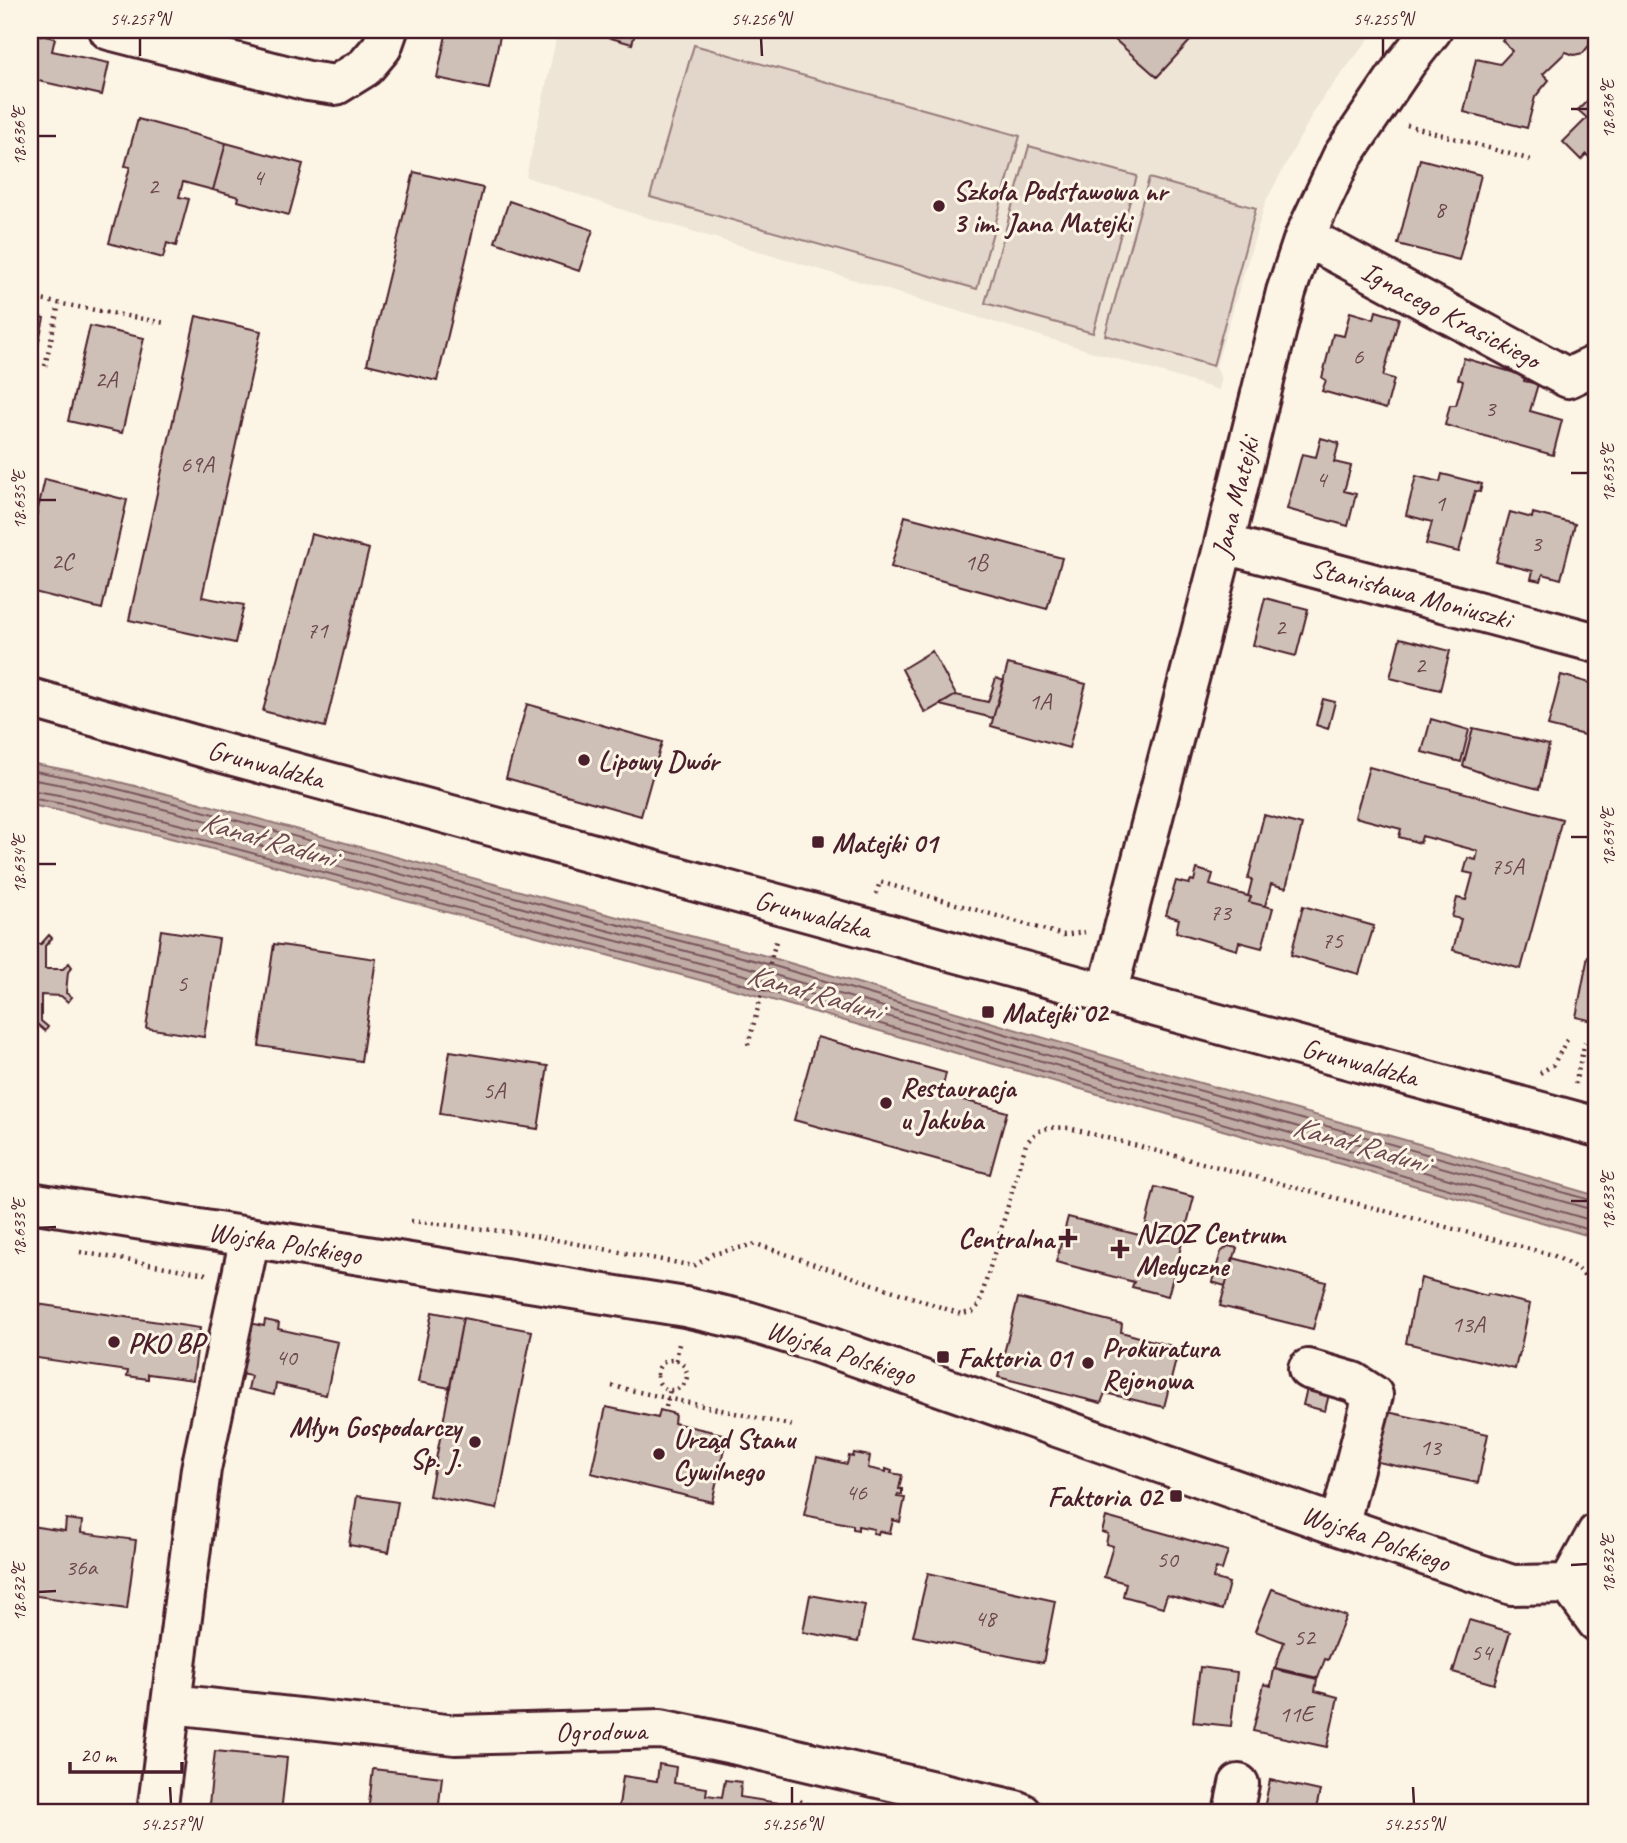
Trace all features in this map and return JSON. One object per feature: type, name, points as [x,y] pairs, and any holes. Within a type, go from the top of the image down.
[{"type":"street","points":[[120,32],[308,81],[337,85],[365,67],[382,47],[388,30]]},
{"type":"street","name":"Jana Matejki","points":[[1107,994],[1224,544],[1286,292],[1304,238],[1342,157],[1369,115],[1432,30]]},
{"type":"street","name":"Ignacego Krasickiego","points":[[1304,238],[1568,378],[1597,364]]},
{"type":"street","name":"Stanisława Moniuszki","points":[[1224,544],[1597,643]]},
{"type":"street","name":"Grunwaldzka","points":[[30,698],[1597,1127]]},
{"type":"street","name":"Wojska Polskiego","points":[[30,1202],[685,1307],[747,1321],[861,1358],[1512,1585],[1569,1584]]},
{"type":"street","points":[[158,1813],[201,1469],[250,1237]]},
{"type":"street","points":[[1308,1369],[1353,1382],[1373,1395],[1339,1526]]},
{"type":"street","points":[[1597,1533],[1569,1584],[1597,1622]]},
{"type":"street","name":"Ogrodowa","points":[[172,1704],[455,1735],[661,1730],[750,1748],[1022,1813]]},
{"type":"path","points":[[1369,115],[1535,161]]},
{"type":"path","points":[[30,298],[165,323]]},
{"type":"path","points":[[45,366],[59,304]]},
{"type":"path","points":[[880,881],[1063,935],[1091,931],[1120,942]]},
{"type":"path","points":[[748,1045],[773,954]]},
{"type":"path","points":[[1534,1077],[1553,1065],[1568,1038]]},
{"type":"path","points":[[1574,1088],[1585,1042]]},
{"type":"path","points":[[401,1220],[519,1233],[694,1266],[713,1254],[756,1244],[961,1314],[972,1312],[979,1306],[1026,1144],[1035,1133],[1047,1127],[1069,1128],[1552,1255],[1578,1269],[1597,1291]]},
{"type":"path","points":[[70,1250],[204,1274],[216,1273]]},
{"type":"path","points":[[676,1360],[680,1338]]},
{"type":"path","points":[[676,1360],[684,1366],[686,1380],[680,1387],[670,1389],[659,1381],[658,1373],[666,1361],[676,1360]]},
{"type":"path","points":[[612,1386],[794,1426]]},
{"type":"path","points":[[666,1407],[670,1389]]},
{"type":"shaded area","name":"Szkoła Podstawowa nr 3 im. Jana Matejki","points":[[558,30],[1376,30],[1318,104],[1266,201],[1216,366],[1221,379],[1219,390],[629,212],[526,177]]},
{"type":"shaded area","points":[[694,45],[1020,136],[977,289],[650,197]]},
{"type":"shaded area","points":[[1029,146],[1137,176],[1093,333],[985,303]]},
{"type":"shaded area","points":[[1149,178],[1256,208],[1213,366],[1105,335]]},
{"type":"water","name":"Kanał Raduni","points":[[30,763],[179,797],[759,954],[1597,1196],[1597,1241],[1593,1237],[748,993],[190,843],[30,805]]},
{"type":"building","points":[[447,30],[491,30],[490,34],[500,36],[489,89],[437,78]]},
{"type":"building","points":[[606,30],[636,30],[632,44],[604,36]]},
{"type":"building","points":[[1104,30],[1200,30],[1157,77]]},
{"type":"building","points":[[1512,30],[1589,30],[1592,36],[1592,42],[1583,53],[1574,55],[1566,52],[1543,74],[1549,80],[1535,97],[1527,128],[1464,112],[1476,59],[1500,64],[1512,51],[1502,40]]},
{"type":"building","points":[[30,33],[55,38],[52,51],[109,63],[102,95],[30,79]]},
{"type":"building","points":[[1596,92],[1597,166],[1586,154],[1581,160],[1563,142],[1587,118],[1578,110]]},
{"type":"building","points":[[138,119],[226,143],[213,190],[183,182],[179,197],[189,199],[176,246],[167,243],[163,258],[109,243],[130,167],[125,166]]},
{"type":"building","points":[[226,143],[303,164],[289,215],[238,201],[239,197],[213,190]]},
{"type":"building","points":[[1420,159],[1481,175],[1459,260],[1398,244]]},
{"type":"building","points":[[414,172],[483,188],[437,381],[367,364]]},
{"type":"building","points":[[30,175],[37,176],[30,212]]},
{"type":"building","points":[[509,201],[593,230],[579,271],[495,242]]},
{"type":"building","points":[[1376,311],[1399,318],[1383,376],[1394,379],[1386,409],[1322,391],[1326,380],[1322,378],[1333,334],[1344,336],[1350,312],[1374,319]]},
{"type":"building","points":[[30,315],[44,318],[30,381]]},
{"type":"building","points":[[196,316],[261,331],[202,597],[244,605],[235,643],[129,620]]},
{"type":"building","points":[[90,326],[144,338],[122,433],[68,421]]},
{"type":"building","points":[[1464,358],[1525,376],[1524,381],[1538,384],[1530,411],[1562,420],[1553,455],[1445,425],[1450,405],[1456,405],[1463,381],[1458,379]]},
{"type":"building","points":[[1321,438],[1339,443],[1334,462],[1351,466],[1344,491],[1356,494],[1348,526],[1287,509],[1302,454],[1316,457]]},
{"type":"building","points":[[1442,474],[1482,484],[1480,492],[1475,491],[1459,552],[1426,544],[1432,522],[1406,515],[1416,476],[1440,482]]},
{"type":"building","points":[[45,479],[127,500],[102,609],[30,591],[30,543]]},
{"type":"building","points":[[1510,512],[1532,518],[1533,513],[1575,524],[1561,579],[1543,574],[1541,581],[1531,579],[1533,571],[1496,562]]},
{"type":"building","points":[[905,516],[1062,558],[1047,609],[891,567]]},
{"type":"building","points":[[311,534],[369,549],[325,727],[263,711]]},
{"type":"building","points":[[1265,598],[1308,609],[1296,656],[1253,645]]},
{"type":"building","points":[[1400,638],[1450,651],[1440,690],[1390,678]]},
{"type":"building","points":[[932,651],[956,695],[925,713],[902,669]]},
{"type":"building","points":[[1008,664],[1086,684],[1069,748],[991,726]]},
{"type":"building","points":[[1561,675],[1597,685],[1596,738],[1548,726]]},
{"type":"building","points":[[996,678],[1004,681],[993,718],[940,705],[956,695],[988,702]]},
{"type":"building","points":[[1323,699],[1335,702],[1328,729],[1316,725]]},
{"type":"building","name":"Lipowy Dwór","points":[[527,704],[662,742],[641,816],[506,778]]},
{"type":"building","points":[[1431,719],[1469,730],[1461,762],[1422,752]]},
{"type":"building","points":[[1473,728],[1549,745],[1539,789],[1463,766]]},
{"type":"building","points":[[1369,767],[1562,819],[1521,969],[1453,950],[1461,919],[1452,917],[1457,898],[1466,900],[1473,874],[1464,872],[1468,858],[1476,860],[1478,851],[1422,836],[1420,843],[1399,837],[1401,829],[1355,817]]},
{"type":"building","points":[[1264,815],[1302,825],[1286,888],[1271,884],[1265,906],[1249,902],[1251,897],[1248,896],[1252,880],[1248,879]]},
{"type":"building","points":[[1197,869],[1213,874],[1210,885],[1251,897],[1249,902],[1273,908],[1262,948],[1239,942],[1237,950],[1176,932],[1179,919],[1166,915],[1176,881],[1189,884],[1191,880],[1194,881]]},
{"type":"building","points":[[1303,906],[1374,926],[1359,974],[1291,955]]},
{"type":"building","points":[[161,930],[219,939],[204,1037],[146,1028]]},
{"type":"building","points":[[49,935],[52,938],[45,946],[45,969],[63,969],[69,963],[72,967],[68,972],[66,993],[72,997],[68,1002],[61,996],[41,995],[41,1021],[48,1027],[45,1031],[37,1024],[30,1024],[30,944],[41,944]]},
{"type":"building","points":[[274,944],[376,959],[361,1061],[259,1046]]},
{"type":"building","points":[[1588,956],[1597,958],[1597,1022],[1576,1017]]},
{"type":"building","name":"Restauracja u Jakuba","points":[[817,1037],[946,1073],[941,1094],[1007,1112],[990,1174],[794,1120]]},
{"type":"building","points":[[450,1051],[548,1066],[538,1129],[440,1114]]},
{"type":"building","name":"NZOZ Centrum Medyczne","points":[[1155,1187],[1194,1197],[1168,1296],[1132,1287],[1134,1282],[1056,1262],[1068,1217],[1143,1236]]},
{"type":"building","points":[[1228,1246],[1237,1248],[1225,1286],[1212,1282],[1221,1252]]},
{"type":"building","points":[[1233,1258],[1326,1282],[1313,1329],[1220,1306]]},
{"type":"building","points":[[1421,1278],[1487,1296],[1488,1294],[1530,1304],[1515,1369],[1406,1343]]},
{"type":"building","name":"Prokuratura Rejonowa","points":[[1018,1298],[1122,1324],[1121,1332],[1179,1348],[1164,1407],[1105,1393],[1101,1403],[998,1377]]},
{"type":"building","name":"PKO BP","points":[[30,1303],[200,1328],[193,1380],[148,1374],[148,1379],[127,1376],[128,1371],[30,1357]]},
{"type":"building","points":[[432,1312],[463,1318],[450,1388],[418,1382]]},
{"type":"building","name":"Młyn Gospodarczy Sp. J.","points":[[463,1318],[532,1331],[497,1509],[429,1496]]},
{"type":"building","points":[[265,1320],[279,1323],[278,1329],[338,1342],[326,1395],[276,1384],[274,1395],[248,1389],[251,1376],[234,1373],[244,1322],[264,1326]]},
{"type":"building","points":[[1307,1388],[1329,1394],[1325,1411],[1303,1405]]},
{"type":"building","name":"Urząd Stanu Cywilnego","points":[[606,1407],[658,1418],[660,1410],[675,1414],[674,1423],[727,1435],[712,1502],[591,1473]]},
{"type":"building","points":[[1383,1411],[1488,1434],[1478,1483],[1373,1461]]},
{"type":"building","points":[[854,1453],[870,1456],[868,1468],[886,1472],[886,1469],[902,1475],[899,1489],[902,1489],[902,1495],[898,1494],[897,1497],[905,1498],[900,1522],[893,1520],[890,1533],[873,1533],[874,1529],[858,1526],[858,1530],[853,1529],[853,1525],[804,1515],[817,1457],[847,1464],[849,1456],[853,1457]]},
{"type":"building","points":[[357,1496],[398,1502],[389,1552],[349,1545]]},
{"type":"building","points":[[1106,1517],[1228,1551],[1222,1570],[1216,1568],[1213,1578],[1229,1583],[1222,1610],[1167,1595],[1163,1607],[1123,1596],[1126,1583],[1104,1577],[1113,1546],[1106,1544],[1108,1534],[1102,1532]]},
{"type":"building","points":[[66,1519],[82,1521],[81,1533],[136,1540],[127,1609],[30,1595],[30,1526],[65,1531]]},
{"type":"building","points":[[928,1573],[1055,1601],[1043,1663],[913,1636]]},
{"type":"building","points":[[1272,1589],[1346,1616],[1318,1678],[1275,1668],[1284,1642],[1255,1631]]},
{"type":"building","points":[[810,1595],[865,1605],[858,1642],[803,1632]]},
{"type":"building","points":[[1469,1620],[1510,1632],[1494,1684],[1453,1672]]},
{"type":"building","points":[[1200,1667],[1237,1672],[1231,1726],[1193,1722]]},
{"type":"building","points":[[1274,1669],[1317,1679],[1315,1691],[1338,1697],[1327,1747],[1253,1731],[1264,1684],[1271,1686]]},
{"type":"building","points":[[215,1751],[287,1758],[281,1813],[208,1813]]},
{"type":"building","points":[[659,1764],[676,1767],[674,1783],[707,1788],[706,1795],[722,1797],[725,1780],[741,1782],[740,1797],[779,1803],[778,1813],[618,1813],[623,1776],[657,1781]]},
{"type":"building","points":[[373,1769],[442,1777],[438,1813],[368,1813]]},
{"type":"building","points":[[1270,1780],[1320,1791],[1315,1813],[1263,1813]]},
{"type":"place","name":"Szkoła Podstawowa nr 3 im. Jana Matejki","points":[[939,206]]},
{"type":"place","name":"Lipowy Dwór","points":[[584,760]]},
{"type":"place","name":"Matejki 01","points":[[818,842]]},
{"type":"place","name":"Matejki 02","points":[[988,1012]]},
{"type":"place","name":"Restauracja u Jakuba","points":[[886,1103]]},
{"type":"place","name":"Centralna","points":[[1068,1238]]},
{"type":"place","name":"NZOZ Centrum Medyczne","points":[[1120,1249]]},
{"type":"place","name":"PKO BP","points":[[114,1342]]},
{"type":"place","name":"Faktoria 01","points":[[943,1357]]},
{"type":"place","name":"Prokuratura Rejonowa","points":[[1088,1363]]},
{"type":"place","name":"Młyn Gospodarczy Sp. J.","points":[[475,1442]]},
{"type":"place","name":"Urząd Stanu Cywilnego","points":[[659,1454]]},
{"type":"place","name":"Faktoria 02","points":[[1176,1496]]}]
